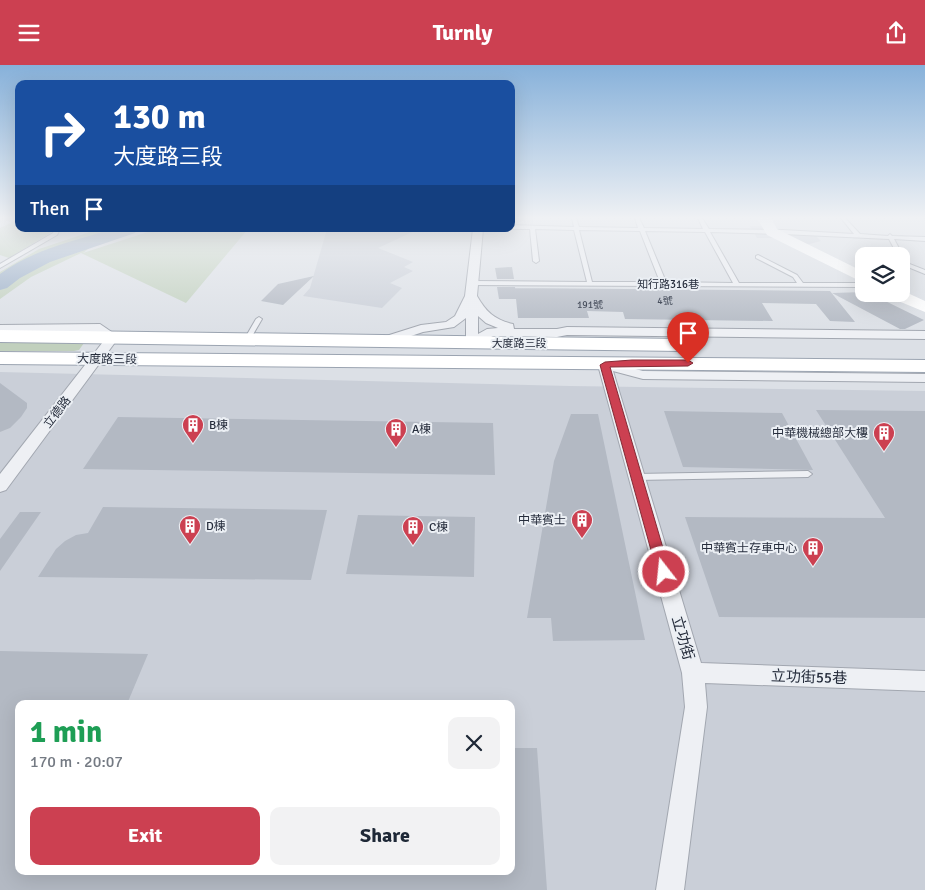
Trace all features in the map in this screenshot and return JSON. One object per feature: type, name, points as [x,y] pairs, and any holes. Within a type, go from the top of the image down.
[{"type":"main road","name":"大度路三段","points":[[0,336],[925,349]]},
{"type":"main road","name":"大度路三段","points":[[0,358],[605,365],[632,362],[925,366]]},
{"type":"street","points":[[472,343],[472,283],[475,256]]},
{"type":"street","points":[[821,256],[855,274]]},
{"type":"street","points":[[910,300],[925,307]]},
{"type":"street","points":[[473,301],[482,310],[485,318],[492,323],[505,326],[567,331],[925,335]]},
{"type":"street","points":[[387,340],[422,328],[455,323],[461,318],[465,304],[473,301]]},
{"type":"street","name":"大度路三段","points":[[0,329],[100,328],[113,337]]},
{"type":"street","points":[[472,343],[491,332],[557,333],[567,331]]},
{"type":"street","name":"立德路","points":[[0,486],[113,337]]},
{"type":"street","name":"大度路三段","points":[[605,365],[643,375],[925,378]]},
{"type":"street","name":"立功街","points":[[605,365],[693,673],[696,707],[670,890]]},
{"type":"street","name":"立功街55巷","points":[[693,673],[925,681]]},
{"type":"lane","points":[[0,267],[17,256]]},
{"type":"lane","points":[[535,256],[536,261]]},
{"type":"lane","points":[[584,256],[590,284]]},
{"type":"lane","points":[[653,256],[664,284]]},
{"type":"lane","points":[[722,256],[737,285]]},
{"type":"lane","points":[[758,257],[795,276],[801,285]]},
{"type":"lane","points":[[910,266],[925,272]]},
{"type":"lane","name":"知行路316巷","points":[[472,283],[855,285]]},
{"type":"lane","points":[[248,338],[259,319]]},
{"type":"lane","points":[[636,477],[808,475]]},
{"type":"shaded area","points":[[319,256],[399,256],[413,262],[404,267],[413,271],[390,283],[402,288],[382,308],[303,296],[310,288]]},
{"type":"shaded area","points":[[0,372],[570,386],[925,391],[925,890],[0,890]]},
{"type":"green space","points":[[26,256],[74,256],[31,277],[0,299],[0,272]]},
{"type":"green space","points":[[88,256],[225,256],[186,303]]},
{"type":"green space","points":[[0,342],[84,343],[79,350],[74,351],[0,351]]},
{"type":"building","points":[[512,267],[514,279],[497,279],[495,268]]},
{"type":"building","points":[[314,276],[283,305],[261,301],[278,284]]},
{"type":"building","points":[[497,287],[830,291],[855,322],[830,321],[816,304],[762,303],[773,321],[625,319],[623,312],[587,311],[589,318],[518,318],[516,299],[499,299]]},
{"type":"building","points":[[855,292],[855,302],[887,302],[924,320],[905,329],[900,329],[832,293]]},
{"type":"building","points":[[0,383],[27,403],[27,408],[10,428],[0,432]]},
{"type":"building","name":"中華賓士存車中心","points":[[816,410],[925,411],[925,618],[719,617],[685,517],[885,518]]},
{"type":"building","points":[[664,411],[782,413],[813,470],[683,467]]},
{"type":"building","name":"中華賓士","points":[[571,414],[598,414],[645,640],[553,641],[551,618],[527,618],[554,461]]},
{"type":"building","points":[[118,417],[493,423],[495,475],[83,469]]},
{"type":"building","name":"D棟","points":[[103,507],[327,510],[311,580],[38,577],[56,549],[65,541],[76,535],[88,533]]},
{"type":"building","points":[[20,512],[41,512],[0,571],[0,539]]},
{"type":"building","name":"C棟","points":[[358,515],[475,517],[474,577],[346,574]]},
{"type":"building","points":[[0,651],[148,654],[129,700],[15,700],[15,875],[515,875],[515,748],[537,748],[547,890],[0,890]]},
{"type":"waterway","points":[[0,284],[27,265],[48,256]]},
{"type":"place","name":"B棟","points":[[193,444]]},
{"type":"place","name":"A棟","points":[[396,448]]},
{"type":"place","name":"中華機械總部大樓","points":[[884,452]]},
{"type":"place","name":"中華賓士","points":[[582,539]]},
{"type":"place","name":"D棟","points":[[190,545]]},
{"type":"place","name":"C棟","points":[[413,546]]},
{"type":"place","name":"中華賓士存車中心","points":[[813,567]]},
{"type":"route","points":[[664,572],[605,365],[632,362],[688,363]]}]
